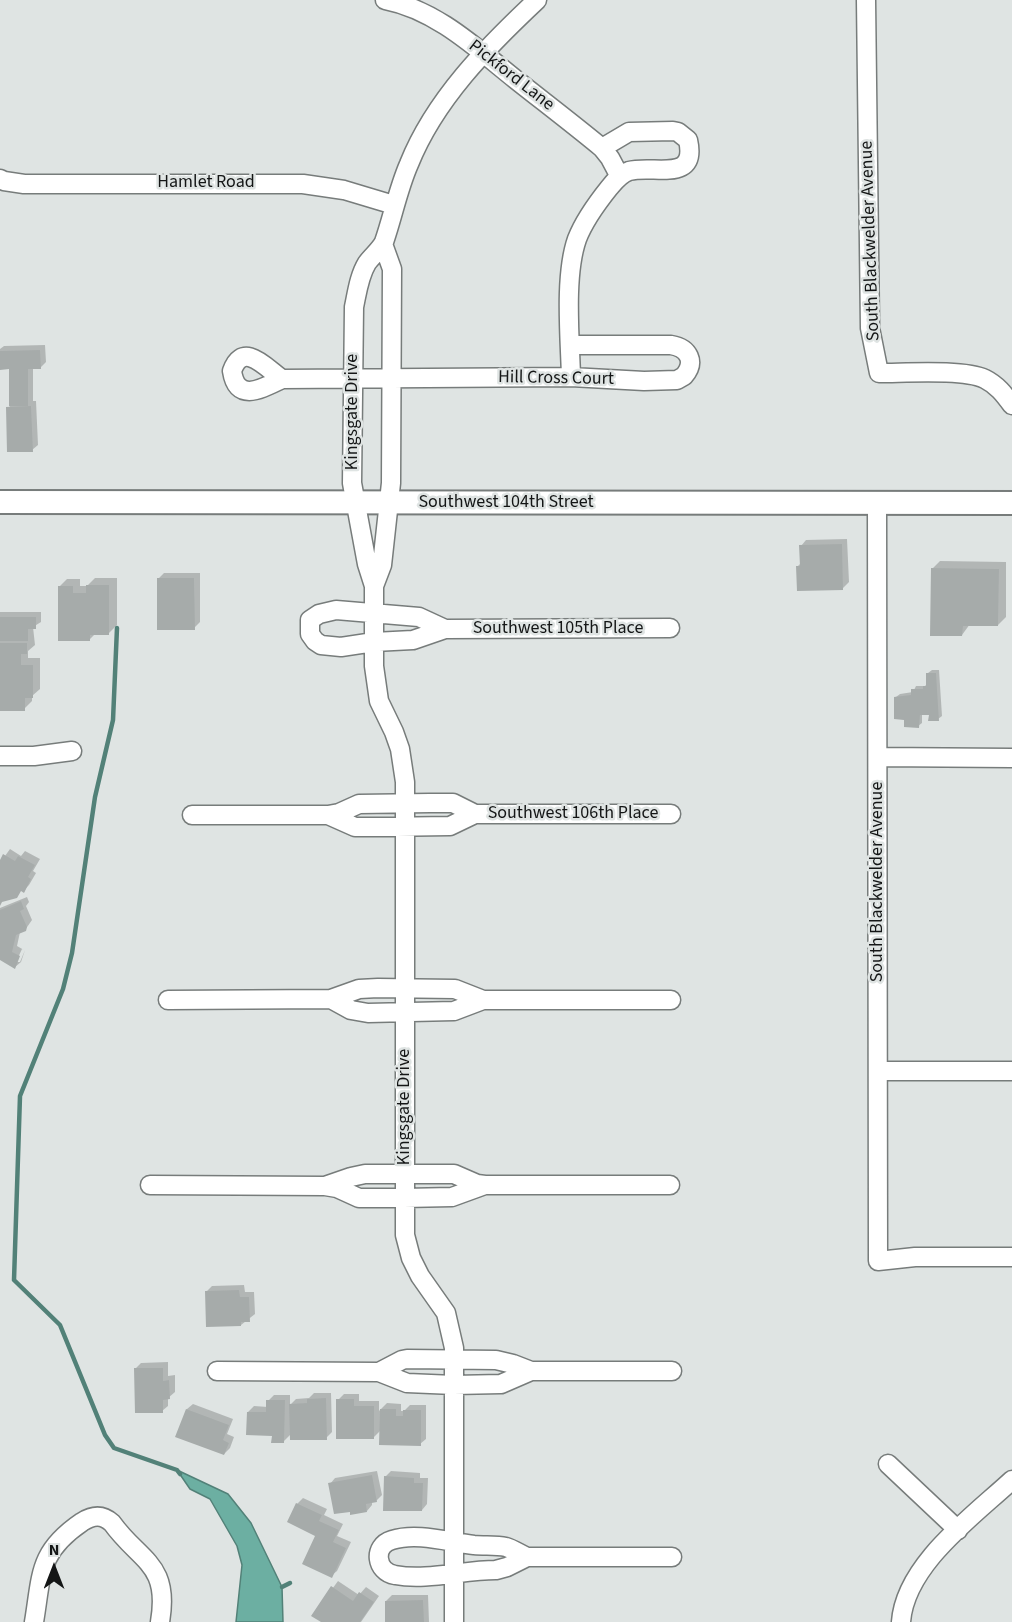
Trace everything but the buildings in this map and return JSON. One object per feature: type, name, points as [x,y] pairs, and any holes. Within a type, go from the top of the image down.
[{"type":"main road","name":"Southwest 104th Street","points":[[0,502],[1012,503]]},
{"type":"street","name":"Pickford Lane","points":[[385,0],[428,15],[484,52],[602,148],[619,175]]},
{"type":"street","name":"Kingsgate Drive","points":[[454,1622],[454,1360],[452,1333],[446,1313],[420,1276],[407,1246],[405,1235],[405,782],[400,749],[379,701],[374,666],[374,586],[367,564],[352,483],[354,307],[358,286],[366,265],[383,244],[409,163],[429,126],[463,77],[484,52],[537,0]]},
{"type":"street","name":"South Blackwelder Avenue","points":[[866,0],[870,328],[879,373],[972,374],[993,383],[1012,405]]},
{"type":"street","points":[[571,377],[571,271],[577,239],[597,205],[619,175],[630,171],[667,170],[682,167],[690,154],[688,140],[673,131],[629,132],[602,148]]},
{"type":"street","name":"Hamlet Road","points":[[5,184],[303,184],[344,190],[394,205]]},
{"type":"street","name":"Kingsgate Drive","points":[[374,586],[382,565],[391,483],[392,269],[383,244]]},
{"type":"street","name":"Hill Cross Court","points":[[282,379],[571,377],[644,381],[677,380],[688,371],[690,364],[690,357],[683,349],[671,345],[570,345]]},
{"type":"street","name":"South Blackwelder Avenue","points":[[877,503],[878,1262],[915,1257],[1012,1257]]},
{"type":"street","name":"Southwest 105th Place","points":[[445,629],[419,617],[327,611],[314,616],[310,620],[309,627],[315,641],[330,647],[422,638],[445,629],[670,628]]},
{"type":"street","points":[[0,756],[34,756],[72,751]]},
{"type":"street","points":[[878,757],[1012,758]]},
{"type":"street","name":"Southwest 106th Place","points":[[192,815],[328,815],[359,804],[453,803],[475,814]]},
{"type":"street","name":"Southwest 106th Place","points":[[328,815],[355,826],[404,827],[450,826],[475,814],[671,814]]},
{"type":"street","points":[[168,1000],[331,999],[359,988],[404,988],[455,989],[483,1000]]},
{"type":"street","points":[[331,999],[358,1011],[405,1012],[454,1011],[483,1000],[671,1000]]},
{"type":"street","points":[[878,1071],[1012,1071]]},
{"type":"street","points":[[325,1186],[357,1175],[405,1174],[454,1174],[485,1185],[670,1185]]},
{"type":"street","points":[[150,1185],[325,1186],[337,1188],[359,1198],[405,1198],[452,1197],[485,1185]]},
{"type":"street","points":[[379,1372],[402,1360],[496,1360],[531,1371],[672,1371]]},
{"type":"street","points":[[217,1371],[379,1372],[407,1383],[501,1384],[531,1371]]},
{"type":"street","points":[[888,1464],[958,1530]]},
{"type":"street","points":[[901,1622],[907,1593],[915,1577],[958,1530],[1012,1480]]},
{"type":"street","points":[[34,1622],[41,1575],[49,1553],[63,1537],[89,1518],[96,1516],[112,1523],[153,1566],[162,1595],[160,1622]]},
{"type":"street","points":[[527,1557],[507,1547],[430,1538],[395,1539],[383,1545],[378,1557],[382,1569],[396,1576],[502,1568],[527,1557],[672,1557]]},
{"type":"shaded area","points":[[177,1470],[228,1494],[251,1523],[282,1587],[283,1622],[236,1622],[242,1565],[237,1546],[210,1499],[190,1489]]},
{"type":"waterway","points":[[117,628],[113,720],[95,797],[72,953],[63,989],[20,1096],[14,1280],[60,1325],[105,1435],[114,1448],[177,1470],[180,1474]]},
{"type":"waterway","points":[[282,1587],[290,1583]]}]
